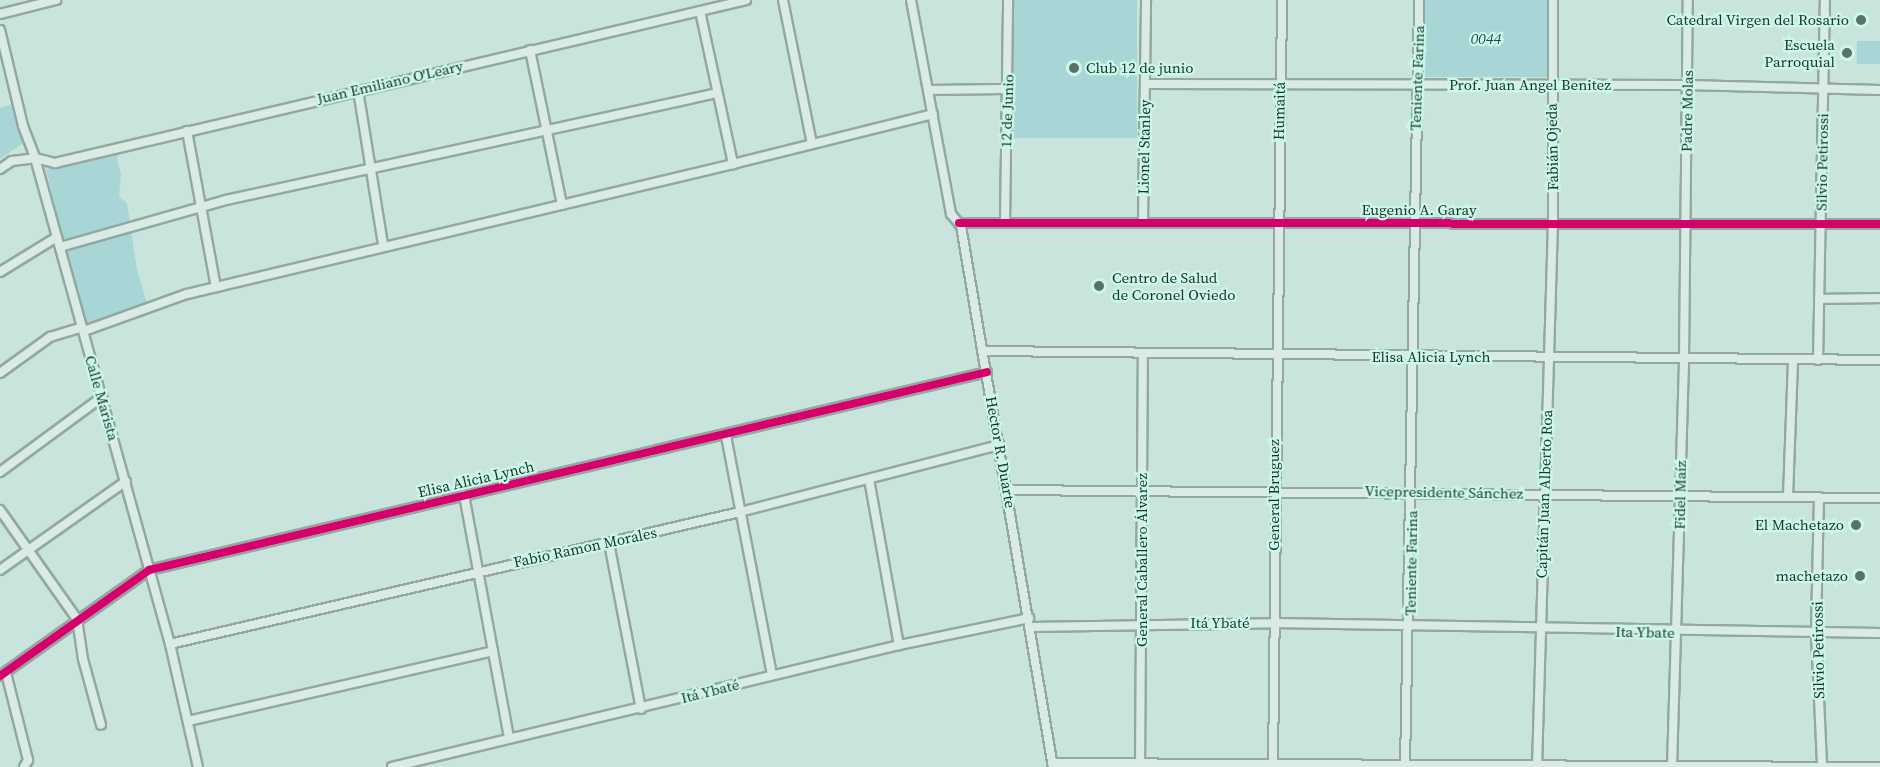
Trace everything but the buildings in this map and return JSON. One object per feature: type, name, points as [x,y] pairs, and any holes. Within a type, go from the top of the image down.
[{"type":"street","points":[[0,14],[56,0]]},
{"type":"street","name":"Juan Emiliano O'Leary","points":[[0,169],[12,161],[35,158],[55,163],[746,0]]},
{"type":"street","points":[[783,0],[812,144]]},
{"type":"street","name":"Hector R. Duarte","points":[[911,0],[951,214],[959,223],[981,351],[987,372],[1053,765]]},
{"type":"street","name":"12 de Junio","points":[[1005,223],[1004,89],[1009,64],[1008,0]]},
{"type":"street","name":"Lionel Stanley","points":[[1143,221],[1146,0]]},
{"type":"street","name":"Humaitá","points":[[1277,223],[1282,0]]},
{"type":"street","name":"Teniente Farina","points":[[1406,765],[1413,492],[1414,224],[1419,0]]},
{"type":"street","name":"Fabián Ojeda","points":[[1553,0],[1553,222]]},
{"type":"street","name":"Padre Molas","points":[[1685,223],[1688,0]]},
{"type":"street","name":"Silvio Petirossi","points":[[1818,360],[1825,0]]},
{"type":"street","points":[[700,11],[733,164]]},
{"type":"street","name":"Calle Marista","points":[[0,30],[23,126],[35,158],[170,644],[198,767]]},
{"type":"street","points":[[530,50],[548,128],[562,205]]},
{"type":"street","name":"Prof. Juan Angel Benitez","points":[[1145,84],[1687,85],[1880,90]]},
{"type":"street","points":[[928,90],[1004,89]]},
{"type":"street","points":[[358,90],[384,244]]},
{"type":"street","points":[[60,247],[203,206],[548,128],[717,93]]},
{"type":"street","points":[[0,373],[50,337],[83,329],[216,287],[384,244],[562,205],[933,114]]},
{"type":"street","points":[[188,131],[216,287]]},
{"type":"street","name":"Eugenio A. Garay","points":[[959,223],[1143,221],[1414,224],[1553,222],[1880,224]]},
{"type":"street","name":"Capitán Juan Alberto Roa","points":[[1537,765],[1539,630],[1553,222]]},
{"type":"street","name":"General Bruguez","points":[[1273,764],[1277,223]]},
{"type":"street","name":"Fidel Maíz","points":[[1672,766],[1684,359],[1685,223]]},
{"type":"street","points":[[0,272],[57,237]]},
{"type":"street","points":[[1819,299],[1880,298]]},
{"type":"street","name":"Elisa Alicia Lynch","points":[[981,351],[1275,356],[1880,360]]},
{"type":"street","name":"General Caballero Álvarez","points":[[1140,765],[1143,353]]},
{"type":"street","points":[[1788,497],[1793,360]]},
{"type":"street","name":"Elisa Alicia Lynch","points":[[3,675],[77,619],[149,570],[726,436],[987,372]]},
{"type":"street","points":[[0,472],[102,397]]},
{"type":"street","points":[[726,436],[772,675]]},
{"type":"street","name":"Fabio Ramon Morales","points":[[170,644],[478,570],[609,543],[740,512],[999,445]]},
{"type":"street","points":[[869,479],[899,645]]},
{"type":"street","points":[[0,570],[126,481]]},
{"type":"street","name":"Vicepresidente Sánchez","points":[[1007,490],[1275,490],[1880,498]]},
{"type":"street","points":[[464,495],[509,738]]},
{"type":"street","name":"Silvio Petirossi","points":[[1820,497],[1816,632],[1822,766]]},
{"type":"street","points":[[0,510],[77,619],[83,659],[101,725]]},
{"type":"street","points":[[609,543],[641,709]]},
{"type":"street","name":"Itá Ybaté","points":[[395,767],[899,645],[1030,622],[1410,627]]},
{"type":"street","name":"Ita Ybate","points":[[1410,627],[1676,633],[1880,633]]},
{"type":"street","points":[[188,721],[493,651]]},
{"type":"street","points":[[3,675],[28,760],[24,767]]},
{"type":"street","points":[[1053,765],[1880,767]]},
{"type":"green space","name":"Club 12 de junio","points":[[1011,0],[1137,0],[1137,138],[1011,138]]},
{"type":"green space","name":"0044","points":[[1425,0],[1548,0],[1548,77],[1425,77]]},
{"type":"green space","points":[[1857,41],[1880,41],[1880,64],[1857,64]]},
{"type":"green space","points":[[18,102],[23,143],[0,159],[0,108]]},
{"type":"green space","points":[[121,149],[117,159],[121,174],[119,197],[127,203],[137,270],[149,310],[85,330],[46,169]]},
{"type":"cycle path","points":[[959,223],[1880,224]]},
{"type":"cycle path","points":[[0,676],[149,570],[987,372]]},
{"type":"place","name":"Catedral Virgen del Rosario","points":[[1861,20]]},
{"type":"place","name":"Escuela Parroquial","points":[[1847,53]]},
{"type":"place","name":"Club 12 de junio","points":[[1074,68]]},
{"type":"place","name":"Centro de Salud de Coronel Oviedo","points":[[1099,286]]},
{"type":"place","name":"El Machetazo","points":[[1856,525]]},
{"type":"place","name":"machetazo","points":[[1860,576]]}]
